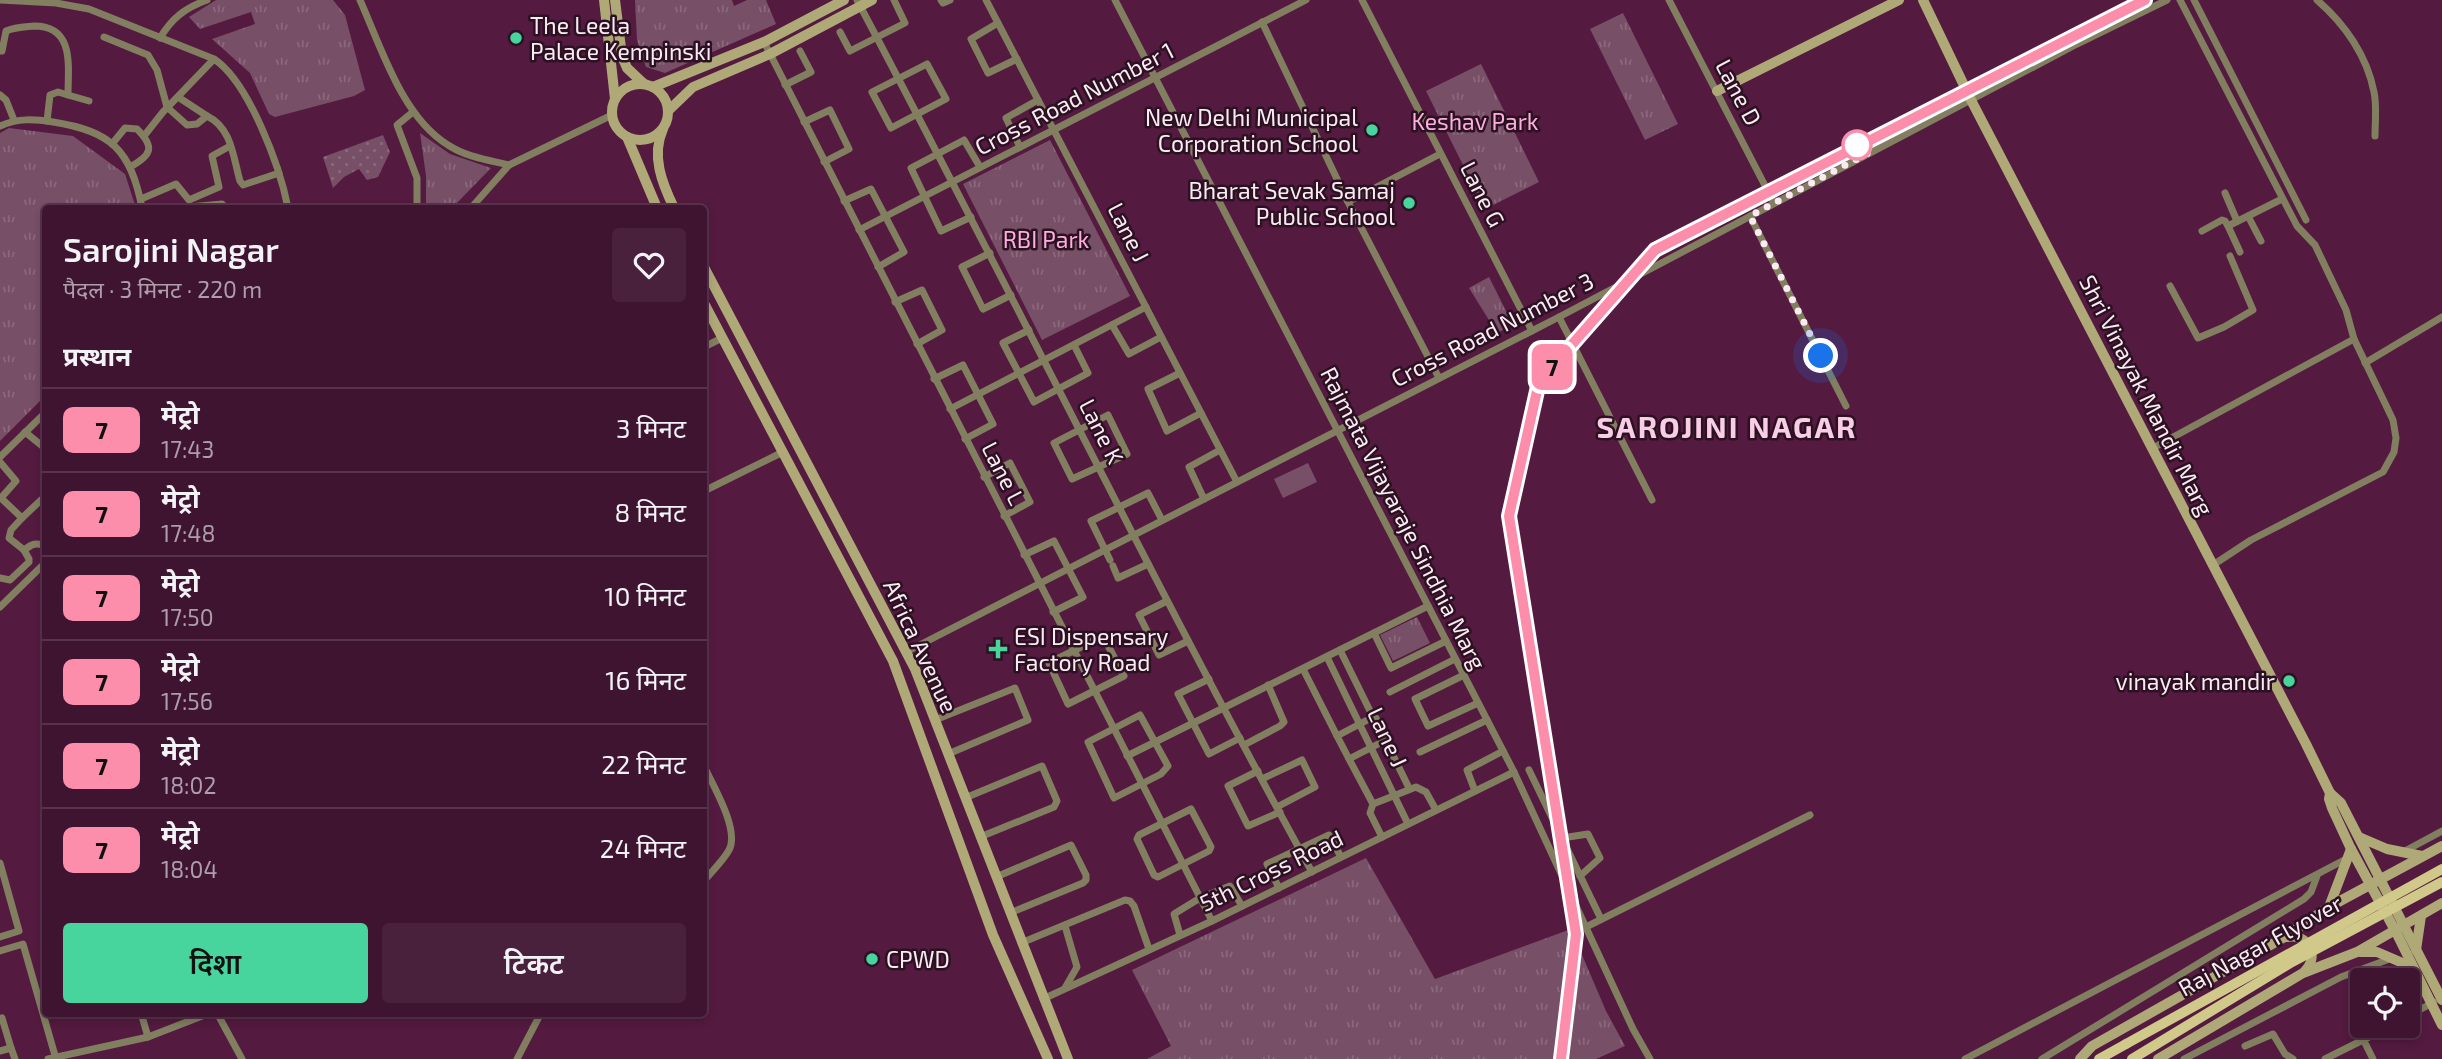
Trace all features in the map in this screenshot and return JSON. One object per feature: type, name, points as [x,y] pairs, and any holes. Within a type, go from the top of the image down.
[{"type":"main road","name":"Raj Nagar Flyover","points":[[2099,1059],[2442,869]]},
{"type":"main road","name":"Raj Nagar Flyover","points":[[2132,1059],[2292,962],[2442,882]]},
{"type":"street","points":[[0,0],[56,3],[89,9],[214,59],[234,77],[248,97],[279,173],[287,205]]},
{"type":"street","points":[[160,38],[170,22],[180,13],[207,0]]},
{"type":"street","points":[[360,0],[399,89],[428,130],[446,145],[466,155],[509,165]]},
{"type":"street","points":[[604,0],[615,100],[612,115],[620,131],[627,136],[644,139],[652,137],[665,125]]},
{"type":"street","points":[[615,0],[622,56],[627,68],[663,96],[668,111],[658,144],[658,167],[673,205]]},
{"type":"street","points":[[615,100],[626,87],[648,85],[764,42],[844,0]]},
{"type":"street","points":[[668,111],[693,87],[769,54],[859,3],[873,0]]},
{"type":"street","points":[[941,0],[943,3],[950,0]]},
{"type":"street","name":"Lane J","points":[[986,0],[1237,482]]},
{"type":"street","name":"Rajmata Vijayaraje Sindhia Marg","points":[[1115,0],[1514,772],[1633,1029],[1650,1059]]},
{"type":"street","name":"Cross Road Number 1","points":[[859,230],[1306,0]]},
{"type":"street","name":"Lane G","points":[[1362,0],[1532,331]]},
{"type":"street","name":"Lane D","points":[[1669,0],[1774,204]]},
{"type":"street","points":[[1717,91],[1899,0]]},
{"type":"street","name":"Shri Vinayak Mandir Marg","points":[[1923,0],[1971,100],[2330,793],[2329,799],[2349,853],[2374,882]]},
{"type":"street","name":"Cross Road Number 3","points":[[906,652],[1532,331],[2077,44],[2167,0]]},
{"type":"street","points":[[2180,0],[2282,199],[2297,226],[2315,245],[2346,310],[2354,339],[2393,420],[2396,438],[2389,465],[2376,476],[2251,540],[2213,565]]},
{"type":"street","points":[[2194,0],[2306,220]]},
{"type":"street","points":[[2317,0],[2335,15],[2364,59],[2375,94],[2375,136]]},
{"type":"street","points":[[840,32],[850,51],[905,23],[894,1]]},
{"type":"street","name":"Lane K","points":[[859,3],[990,253],[1147,564],[1312,872]]},
{"type":"street","points":[[1262,22],[1348,202],[1439,378]]},
{"type":"street","points":[[998,23],[971,39],[988,73],[1017,59]]},
{"type":"street","points":[[0,51],[6,31],[12,28],[37,26],[60,35],[65,42],[69,58],[68,95]]},
{"type":"street","points":[[104,37],[142,50],[148,55],[157,70],[167,107],[187,125],[192,126],[207,117]]},
{"type":"street","name":"Lane L","points":[[764,42],[1212,921]]},
{"type":"street","points":[[785,85],[811,72],[800,51]]},
{"type":"street","points":[[144,136],[167,107],[214,59]]},
{"type":"street","points":[[927,64],[946,99],[918,115],[891,128],[872,92],[927,64]]},
{"type":"street","points":[[47,121],[50,95],[58,92],[89,101]]},
{"type":"street","points":[[0,94],[6,100],[14,120]]},
{"type":"street","points":[[178,97],[219,122],[243,185],[279,173]]},
{"type":"street","points":[[1020,147],[1006,118],[1038,100]]},
{"type":"street","points":[[804,122],[830,110],[849,149],[824,162]]},
{"type":"street","points":[[413,112],[397,125],[417,178],[417,205]]},
{"type":"street","points":[[474,205],[509,165],[612,115]]},
{"type":"street","points":[[0,126],[14,120],[29,119],[93,131],[112,144],[130,167],[142,205]]},
{"type":"street","points":[[112,144],[125,128],[137,129],[144,136],[149,144],[149,153],[130,167]]},
{"type":"street","points":[[627,136],[656,205]]},
{"type":"street","points":[[971,217],[942,230],[911,168],[964,139],[980,167]]},
{"type":"street","points":[[189,205],[219,187],[212,156],[230,146]]},
{"type":"street","points":[[1348,202],[1440,154]]},
{"type":"street","points":[[141,199],[176,184],[189,205]]},
{"type":"street","points":[[844,201],[871,189],[886,216],[904,252],[877,267]]},
{"type":"street","points":[[2225,193],[2237,221]]},
{"type":"street","points":[[2228,226],[2282,199]]},
{"type":"street","points":[[189,205],[223,205]]},
{"type":"street","points":[[1750,216],[1846,406]]},
{"type":"street","points":[[2248,216],[2261,241]]},
{"type":"street","points":[[2202,231],[2224,220],[2240,252]]},
{"type":"street","points":[[990,253],[962,267],[983,309],[1011,295]]},
{"type":"street","points":[[2170,286],[2198,338],[2224,327],[2253,310],[2230,256]]},
{"type":"street","name":"Africa Avenue","points":[[707,273],[906,652],[1068,1059]]},
{"type":"street","points":[[895,302],[922,290],[942,330],[917,344]]},
{"type":"street","points":[[950,409],[1146,307]]},
{"type":"street","name":"Africa Avenue","points":[[707,309],[893,661],[993,935],[1048,1059]]},
{"type":"street","points":[[1559,317],[1652,500]]},
{"type":"street","points":[[2365,363],[2442,317]]},
{"type":"street","points":[[1112,325],[1129,354],[1161,337]]},
{"type":"street","points":[[1029,330],[1003,343],[1034,402],[1088,373],[1074,345]]},
{"type":"street","points":[[707,346],[722,338]]},
{"type":"street","points":[[2153,448],[2354,339]]},
{"type":"street","points":[[934,379],[963,365],[993,424],[965,439]]},
{"type":"street","points":[[1180,373],[1148,389],[1167,431],[1201,413]]},
{"type":"street","points":[[1108,415],[1127,454],[1072,479],[1054,443],[1079,429],[1108,415]]},
{"type":"street","points":[[22,518],[0,499],[16,481],[0,459],[42,416]]},
{"type":"street","points":[[25,432],[42,446]]},
{"type":"street","points":[[1204,499],[1189,467],[1220,450]]},
{"type":"street","points":[[707,490],[783,452]]},
{"type":"street","points":[[984,477],[1010,463],[1030,502],[1004,516]]},
{"type":"street","points":[[1147,564],[1118,578],[1091,521],[1148,493],[1162,520]]},
{"type":"street","points":[[0,578],[10,580],[29,562],[23,550],[9,535],[22,518],[42,501]]},
{"type":"street","points":[[1024,555],[1054,541],[1083,597],[1054,612]]},
{"type":"street","points":[[23,550],[32,544],[42,544]]},
{"type":"street","points":[[0,607],[42,566]]},
{"type":"street","points":[[1167,601],[1139,615],[1159,655],[1188,641]]},
{"type":"street","points":[[1127,756],[1428,606]]},
{"type":"street","points":[[1374,633],[1391,668],[1446,642]]},
{"type":"street","points":[[1103,636],[1124,676],[1068,704],[1049,663],[1073,651],[1103,636]]},
{"type":"street","points":[[1340,650],[1373,717],[1377,718],[1409,788]]},
{"type":"street","name":"Lane J","points":[[1327,657],[1408,824]]},
{"type":"street","points":[[1390,692],[1455,659]]},
{"type":"street","points":[[1303,668],[1373,804],[1370,813],[1381,837]]},
{"type":"street","points":[[1464,675],[1415,699],[1428,726],[1478,703]]},
{"type":"street","points":[[1209,679],[1178,694],[1209,754],[1280,726],[1283,722],[1268,685]]},
{"type":"street","points":[[935,720],[1015,688],[1028,720],[948,754]]},
{"type":"street","points":[[1140,715],[1155,742],[1168,766],[1161,774],[1117,797],[1112,796],[1088,742],[1140,715]]},
{"type":"street","points":[[1337,736],[1373,717]]},
{"type":"street","points":[[1420,752],[1487,720]]},
{"type":"street","points":[[1349,759],[1385,738]]},
{"type":"street","points":[[1475,791],[1467,770],[1503,751]]},
{"type":"street","points":[[1258,771],[1228,786],[1248,826],[1315,787],[1302,760],[1262,779]]},
{"type":"street","points":[[965,798],[1042,766],[1057,802],[1054,807],[980,837]]},
{"type":"street","points":[[1529,770],[1601,919]]},
{"type":"street","name":"5th Cross Road","points":[[1043,999],[1212,921],[1514,772]]},
{"type":"street","points":[[707,773],[733,838],[729,850],[707,877]]},
{"type":"street","points":[[1373,804],[1409,788],[1424,789],[1436,810]]},
{"type":"street","points":[[2330,793],[2341,803],[2359,837],[2374,882],[2399,927],[2416,950],[2438,1000],[2442,1025]]},
{"type":"street","points":[[1191,809],[1209,842],[1209,851],[1162,877],[1154,875],[1137,839],[1139,835],[1162,824],[1191,809]]},
{"type":"street","points":[[1586,927],[1810,815]]},
{"type":"street","points":[[2403,852],[2442,831]]},
{"type":"street","points":[[1562,838],[1588,834],[1600,858],[1580,876]]},
{"type":"street","points":[[1279,888],[1267,864],[1329,835],[1341,857]]},
{"type":"street","points":[[2359,837],[2387,849],[2423,856]]},
{"type":"street","points":[[996,877],[1071,845],[1086,875],[1083,883],[1010,913]]},
{"type":"street","points":[[2080,1059],[2092,1046],[2283,937],[2329,907],[2442,846]]},
{"type":"street","points":[[1965,1059],[2317,876],[2349,853]]},
{"type":"street","points":[[2329,907],[2349,853]]},
{"type":"street","points":[[0,863],[19,931],[0,937]]},
{"type":"street","points":[[2042,1059],[2304,899],[2311,892],[2317,876]]},
{"type":"street","points":[[1180,935],[1174,914],[1200,898],[1230,886],[1242,905]]},
{"type":"street","points":[[1021,943],[1125,900],[1134,906],[1149,949]]},
{"type":"street","points":[[2158,1059],[2303,973],[2357,952],[2442,903]]},
{"type":"street","points":[[2416,950],[2421,916]]},
{"type":"street","points":[[1065,926],[1077,967],[1065,988]]},
{"type":"street","points":[[2399,927],[2412,967],[2438,1000]]},
{"type":"street","points":[[2283,937],[2300,937],[2312,950],[2309,967],[2303,973]]},
{"type":"street","points":[[0,951],[23,944],[42,1016]]},
{"type":"street","points":[[2357,952],[2377,952],[2412,967]]},
{"type":"street","points":[[2184,1059],[2350,973],[2392,958]]},
{"type":"street","points":[[2420,1010],[2438,1000]]},
{"type":"street","points":[[2239,1011],[2245,1026]]},
{"type":"street","points":[[1,1017],[15,1059]]},
{"type":"street","points":[[42,1017],[53,1058],[148,1037],[200,1017]]},
{"type":"street","points":[[142,1017],[148,1037]]},
{"type":"street","points":[[219,1017],[242,1059]]},
{"type":"street","points":[[517,1059],[539,1017]]},
{"type":"street","points":[[2245,1046],[2273,1034],[2285,1054],[2293,1059]]},
{"type":"street","points":[[2325,1059],[2369,1038]]},
{"type":"street","points":[[2364,1041],[2373,1059]]},
{"type":"street","points":[[0,1051],[11,1048]]},
{"type":"green space","points":[[216,0],[333,0],[345,15],[365,90],[354,96],[275,117],[269,114],[250,73],[212,39],[255,24],[251,12],[200,29],[189,17]]},
{"type":"green space","points":[[635,0],[732,0],[734,6],[747,0],[766,0],[776,24],[665,73],[646,67],[637,40]]},
{"type":"green space","points":[[1623,13],[1678,124],[1645,140],[1590,29]]},
{"type":"green space","name":"Keshav Park","points":[[1481,64],[1539,182],[1485,209],[1426,91]]},
{"type":"green space","points":[[9,128],[73,136],[125,174],[135,205],[42,205],[42,399],[0,441],[0,133]]},
{"type":"green space","points":[[420,133],[450,154],[491,168],[455,205],[426,205],[426,176]]},
{"type":"green space","points":[[383,135],[390,152],[378,177],[367,180],[359,169],[344,177],[333,188],[323,157]]},
{"type":"green space","name":"RBI Park","points":[[1050,140],[1130,296],[1042,340],[963,184]]},
{"type":"green space","points":[[1489,277],[1513,325],[1497,333],[1469,288]]},
{"type":"green space","points":[[1308,463],[1317,482],[1283,498],[1274,479]]},
{"type":"green space","points":[[1417,617],[1430,643],[1393,661],[1380,635]]},
{"type":"green space","points":[[1366,858],[1435,979],[1571,929],[1606,1011],[1625,1046],[1596,1059],[1147,1059],[1171,1046],[1132,970]]},
{"type":"metro line","name":"7","points":[[1561,1059],[1576,934],[1509,516],[1539,382],[1655,250],[2145,0]]},
{"type":"place","name":"The Leela Palace Kempinski","points":[[516,38]]},
{"type":"place","name":"New Delhi Municipal Corporation School","points":[[1372,130]]},
{"type":"place","name":"Bharat Sevak Samaj Public School","points":[[1409,203]]},
{"type":"place","name":"ESI Dispensary Factory Road","points":[[998,649]]},
{"type":"place","name":"vinayak mandir","points":[[2289,681]]},
{"type":"place","name":"CPWD","points":[[872,959]]},
{"type":"district","name":"SAROJINI NAGAR","points":[[1727,426]]},
{"type":"route","points":[[1821,356],[1750,216],[1868,153],[1857,145]]}]
